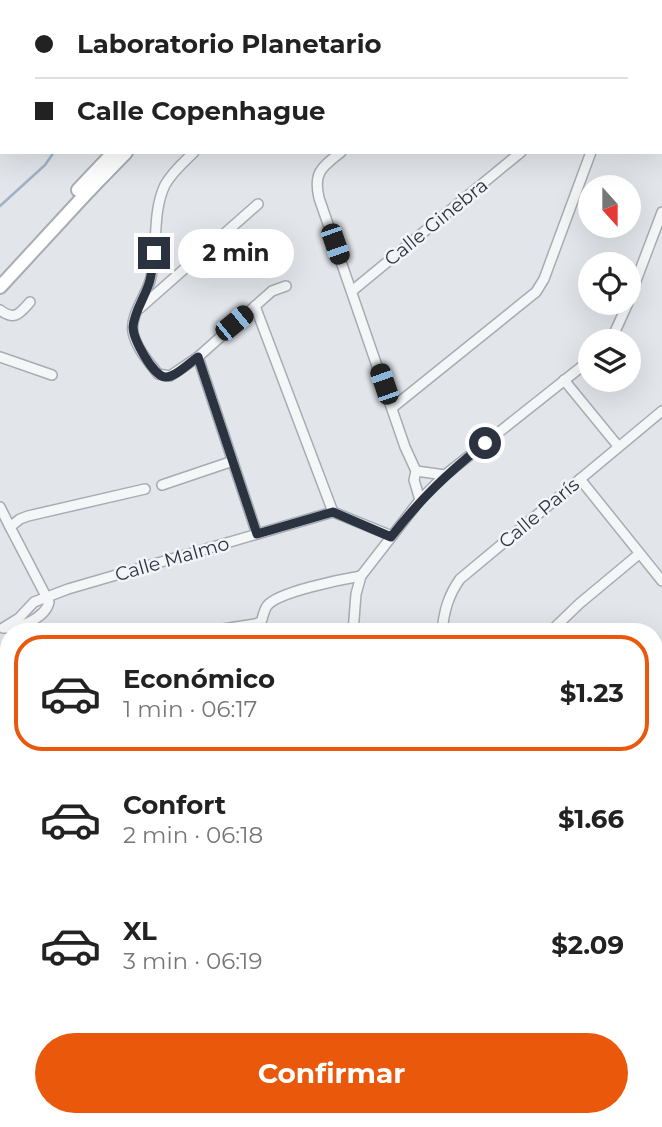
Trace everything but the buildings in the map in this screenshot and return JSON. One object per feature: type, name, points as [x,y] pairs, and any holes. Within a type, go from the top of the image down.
[{"type":"main road","points":[[0,287],[112,154]]},
{"type":"main road","points":[[0,275],[120,154]]},
{"type":"main road","points":[[84,188],[128,154]]},
{"type":"street","points":[[192,154],[173,173],[161,194],[150,282],[133,330],[138,345],[158,374],[170,376],[198,357],[272,291],[286,286]]},
{"type":"street","points":[[339,154],[318,174],[316,186],[405,447],[416,471],[414,480],[420,500]]},
{"type":"street","name":"Calle Ginebra","points":[[352,291],[519,154]]},
{"type":"street","points":[[392,408],[536,292],[544,279],[590,154]]},
{"type":"street","points":[[138,310],[258,204]]},
{"type":"street","points":[[641,268],[662,212]]},
{"type":"street","points":[[0,310],[13,316],[19,314],[30,302]]},
{"type":"street","points":[[255,306],[333,512],[391,537]]},
{"type":"street","points":[[0,357],[52,375]]},
{"type":"street","points":[[198,357],[257,534]]},
{"type":"street","points":[[354,623],[356,594],[361,576],[420,500],[445,475],[578,369]]},
{"type":"street","points":[[564,380],[618,446]]},
{"type":"street","name":"Calle París","points":[[443,623],[444,607],[460,579],[662,411]]},
{"type":"street","points":[[163,485],[233,461]]},
{"type":"street","points":[[416,471],[445,475]]},
{"type":"street","points":[[580,479],[662,581]]},
{"type":"street","points":[[10,527],[27,516],[145,489]]},
{"type":"street","points":[[0,507],[41,589],[48,597],[46,610],[26,623]]},
{"type":"street","name":"Calle Malmo","points":[[48,597],[333,512]]},
{"type":"street","points":[[559,623],[639,554]]},
{"type":"street","points":[[263,623],[267,606],[273,600],[300,590],[361,576]]},
{"type":"waterway","points":[[0,206],[45,165],[53,154]]},
{"type":"route","points":[[154,253],[150,282],[135,317],[133,330],[138,345],[158,374],[164,377],[170,376],[198,357],[257,534],[333,512],[391,537],[420,500],[445,475],[485,443]]}]
